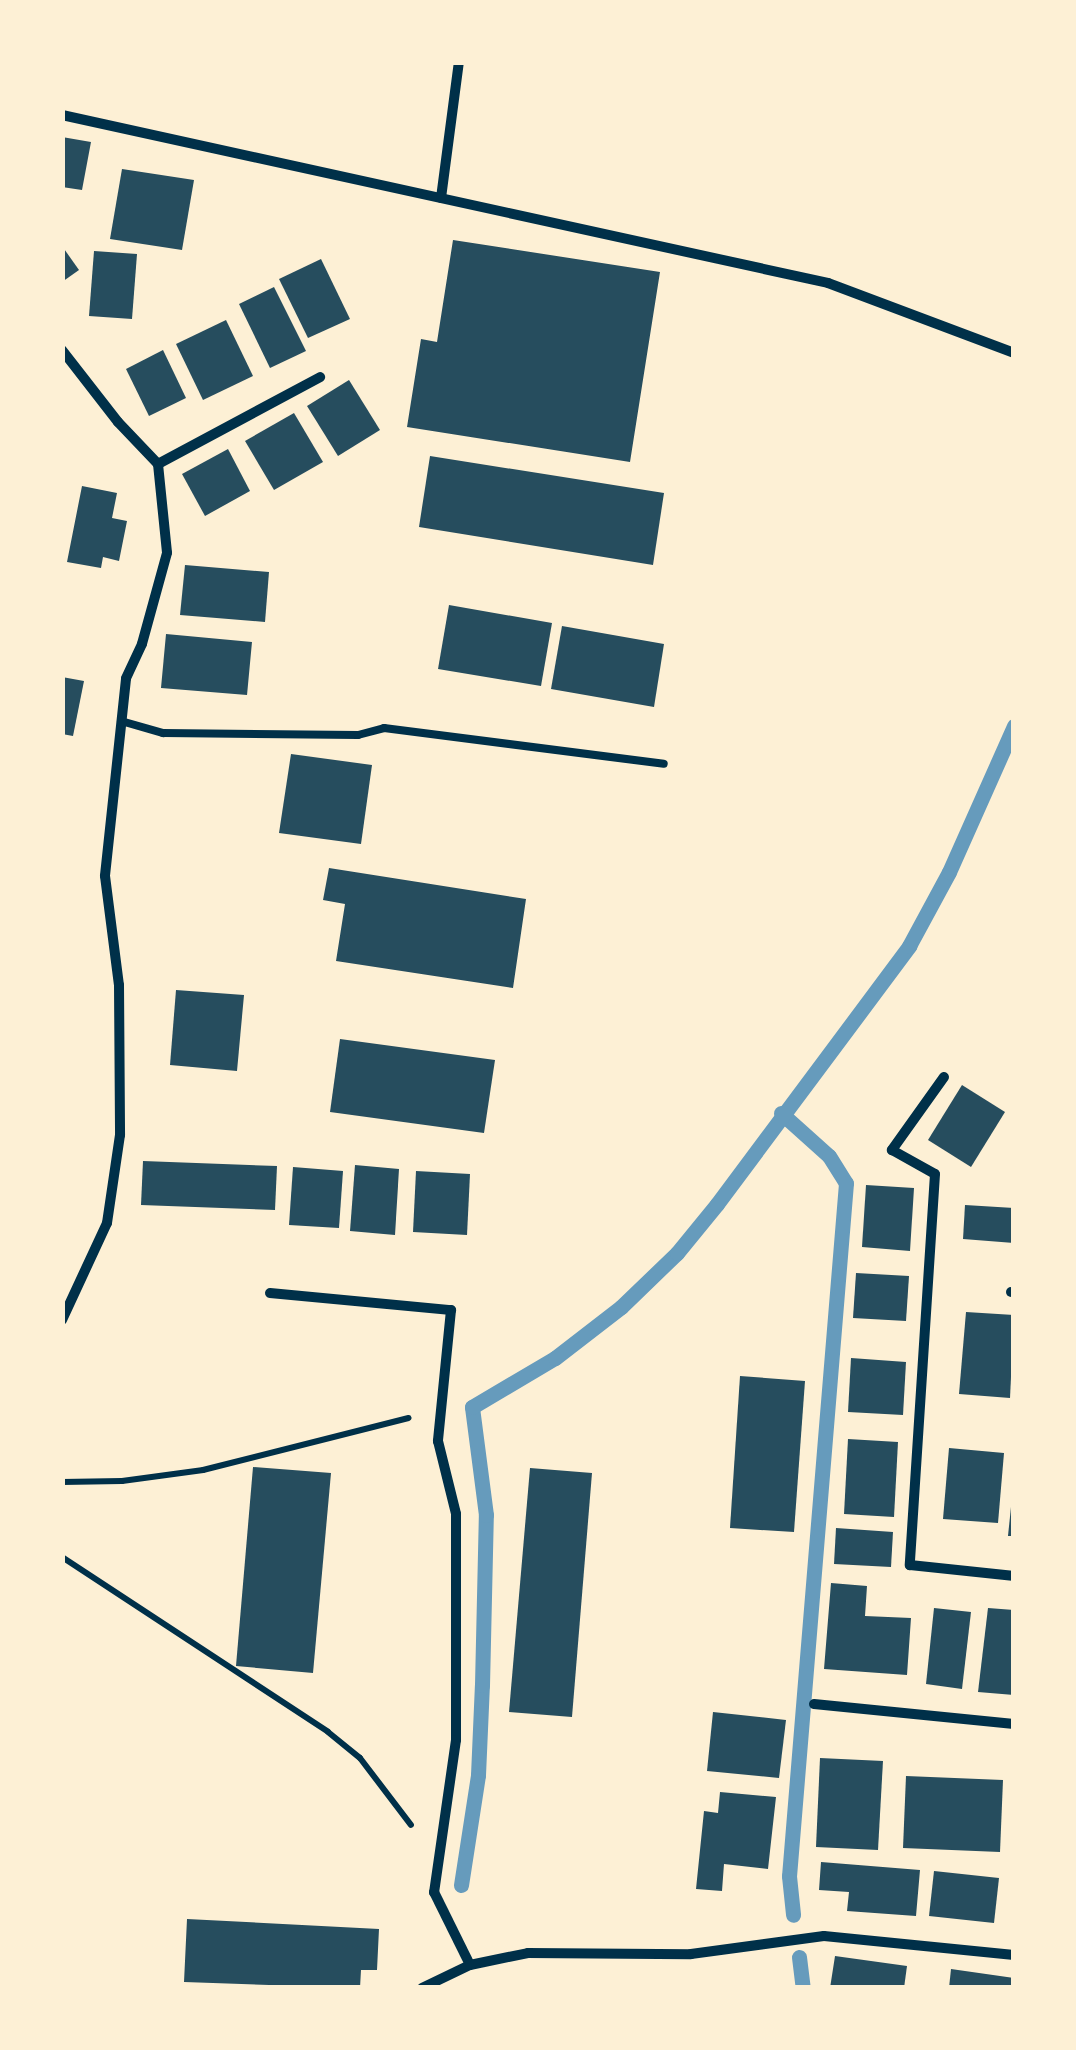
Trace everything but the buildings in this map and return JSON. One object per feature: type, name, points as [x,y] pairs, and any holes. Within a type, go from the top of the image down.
[{"type":"street","points":[[441,198],[460,62]]},
{"type":"street","points":[[62,115],[828,283],[1014,352]]},
{"type":"street","points":[[62,350],[118,422],[158,464],[167,553],[142,644],[126,678],[106,876],[119,986],[120,1136],[107,1223],[62,1320]]},
{"type":"street","points":[[158,464],[320,377]]},
{"type":"street","points":[[944,1077],[892,1150],[935,1174],[910,1565],[1014,1576]]},
{"type":"street","points":[[270,1293],[451,1310],[438,1441],[456,1514],[456,1740],[434,1892],[470,1965]]},
{"type":"street","points":[[814,1704],[1014,1724]]},
{"type":"street","points":[[422,1988],[470,1965],[528,1953],[691,1954],[824,1936],[1014,1955]]},
{"type":"lane","points":[[121,721],[163,732],[358,735],[384,728],[664,764]]},
{"type":"path","points":[[62,1482],[122,1481],[203,1470],[406,1420],[442,1405]]},
{"type":"path","points":[[62,1557],[328,1732],[360,1758],[404,1814],[437,1869]]},
{"type":"waterway","points":[[461,1885],[478,1775],[486,1515],[472,1407],[555,1358],[621,1307],[677,1253],[717,1204],[909,946],[949,872],[1014,726]]},
{"type":"waterway","points":[[781,1113],[829,1156],[846,1183],[789,1876],[793,1915]]},
{"type":"waterway","points":[[799,1957],[803,1988]]}]
